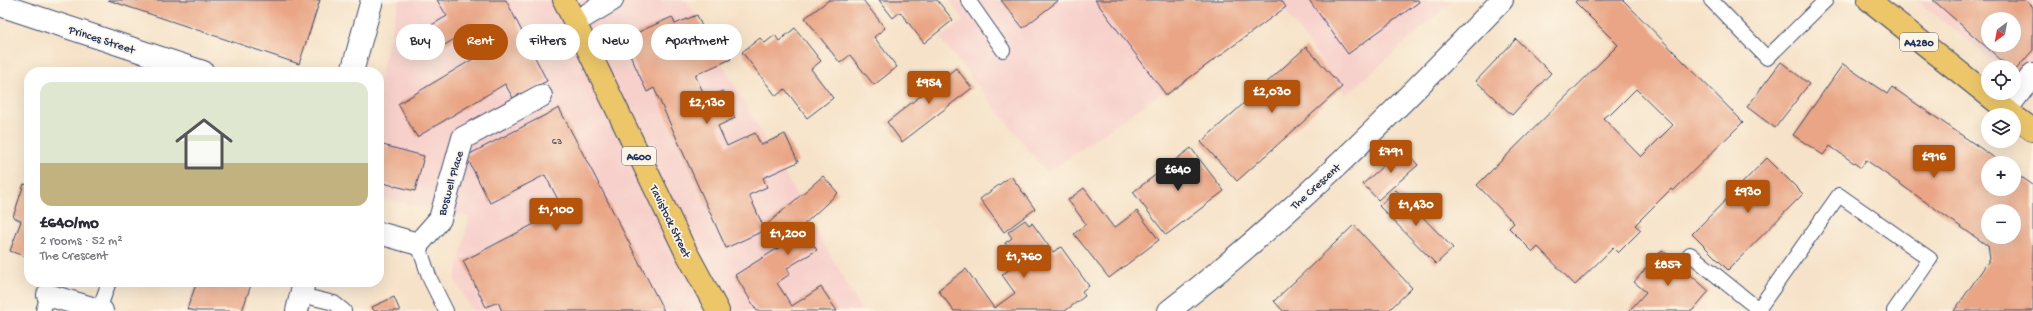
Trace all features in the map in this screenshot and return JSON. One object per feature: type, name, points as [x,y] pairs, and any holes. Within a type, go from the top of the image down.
[{"type":"main road","name":"Tavistock Street","points":[[564,0],[684,248],[718,311]]},
{"type":"main road","name":"A4280","points":[[1869,0],[2004,108]]},
{"type":"main road","name":"A4280","points":[[2021,121],[2033,130]]},
{"type":"street","points":[[353,67],[372,0]]},
{"type":"street","points":[[575,22],[612,0]]},
{"type":"street","name":"The Crescent","points":[[1169,311],[1199,287],[1338,166],[1425,80],[1502,0]]},
{"type":"street","name":"Princes Street","points":[[0,5],[188,67]]},
{"type":"street","points":[[2014,108],[2033,74]]},
{"type":"street","name":"Boswell Place","points":[[418,244],[440,219],[463,138],[541,96]]},
{"type":"street","points":[[384,234],[418,244]]},
{"type":"street","points":[[46,303],[100,311]]},
{"type":"lane","points":[[968,0],[1003,50]]},
{"type":"lane","points":[[1711,0],[1767,58],[1826,0]]},
{"type":"lane","points":[[1690,254],[1758,310],[1839,195],[1930,259],[1894,311]]},
{"type":"lane","points":[[418,244],[430,279],[446,311]]},
{"type":"lane","points":[[100,311],[107,287]]},
{"type":"lane","points":[[300,296],[334,303],[344,311]]},
{"type":"shaded area","points":[[399,0],[686,0],[700,24],[651,24],[651,60],[720,60],[862,311],[473,311],[455,280],[469,217],[384,199],[384,67],[383,67]]},
{"type":"shaded area","points":[[949,0],[1453,0],[1346,95],[1283,8],[1047,173],[940,38],[964,20]]},
{"type":"shaded area","points":[[1916,0],[2033,0],[2033,86],[2021,78],[2021,60],[1994,60],[1982,52],[2021,52],[2021,12],[1981,12],[1981,51]]},
{"type":"building","points":[[108,0],[320,0],[299,64]]},
{"type":"building","points":[[437,0],[506,0],[518,24],[516,24],[516,60],[536,60],[547,81],[513,98],[505,84],[417,137],[398,104],[471,60],[508,60],[508,24],[453,24],[453,40],[445,45],[445,24],[433,24],[447,16]]},
{"type":"building","points":[[829,0],[863,0],[885,28],[874,37],[897,67],[874,85],[850,55],[840,63],[805,18]]},
{"type":"building","points":[[879,0],[937,0],[953,20],[924,43],[900,12],[893,18]]},
{"type":"building","points":[[1001,0],[1059,0],[1023,28]]},
{"type":"building","points":[[1095,0],[1281,0],[1286,7],[1166,95]]},
{"type":"building","points":[[1309,0],[1418,0],[1419,2],[1348,54]]},
{"type":"building","points":[[1577,0],[1623,0],[1743,122],[1673,191],[1671,189],[1635,225],[1641,230],[1618,253],[1613,248],[1575,285],[1538,247],[1533,252],[1509,228],[1514,223],[1477,185],[1618,45],[1575,2]],"holes":[[[1636,89],[1673,125],[1641,157],[1603,118],[1609,113],[1610,115]]]},
{"type":"building","points":[[1933,0],[2025,0],[2033,7],[2033,50],[2021,64],[2021,60],[2001,60],[1992,52],[2021,52],[2021,12],[1981,12],[1981,42]]},
{"type":"building","points":[[697,15],[701,24],[675,24]]},
{"type":"building","points":[[672,17],[675,24],[656,24]]},
{"type":"building","points":[[651,26],[651,60],[729,60],[695,75],[706,98],[723,91],[735,118],[718,126],[727,146],[755,133],[761,145],[785,134],[798,162],[763,178],[767,187],[749,195],[765,230],[726,248],[654,88],[647,92],[633,60],[643,60],[643,30]]},
{"type":"building","points":[[795,28],[821,61],[811,69],[833,98],[807,118],[785,89],[776,96],[742,52],[760,38],[765,43],[775,35],[779,41]]},
{"type":"building","points":[[1516,39],[1551,73],[1512,115],[1476,81]]},
{"type":"building","points":[[1306,47],[1342,87],[1237,181],[1201,142]]},
{"type":"building","points":[[1781,62],[1809,84],[1775,128],[1747,107]]},
{"type":"building","points":[[1843,64],[1887,94],[1892,87],[1992,156],[1981,156],[1981,196],[2021,196],[2021,177],[2033,185],[2033,311],[1954,311],[1990,259],[1988,246],[1985,244],[2021,244],[2021,204],[1981,204],[1981,241],[1866,160],[1861,168],[1830,146],[1823,155],[1793,135]]},
{"type":"building","points":[[956,68],[972,88],[902,142],[887,122]]},
{"type":"building","points":[[559,108],[664,311],[502,311],[498,302],[486,307],[463,261],[563,209],[545,175],[490,203],[466,156]]},
{"type":"building","points":[[384,145],[424,156],[415,191],[384,183]]},
{"type":"building","points":[[1191,148],[1224,191],[1166,235],[1133,192]]},
{"type":"building","points":[[1403,148],[1418,165],[1378,200],[1363,184]]},
{"type":"building","points":[[1767,158],[1803,194],[1728,270],[1692,234]]},
{"type":"building","points":[[823,176],[838,193],[801,227],[817,250],[787,268],[790,274],[777,283],[792,306],[821,287],[837,311],[757,311],[735,275],[783,245],[765,226]]},
{"type":"building","points":[[1011,176],[1035,209],[1004,232],[980,199]]},
{"type":"building","points":[[24,184],[24,256],[10,251],[21,221],[13,217]]},
{"type":"building","points":[[1084,188],[1114,228],[1137,211],[1159,240],[1109,278],[1074,234],[1086,224],[1068,200]]},
{"type":"building","points":[[1396,190],[1453,248],[1436,264],[1379,206]]},
{"type":"building","points":[[1025,220],[1029,225],[1032,223],[1053,252],[1061,247],[1089,286],[1082,291],[1085,296],[1065,311],[954,311],[938,290],[966,269],[994,308],[1015,293],[1002,275],[1019,262],[1005,243],[1012,238],[1008,232]]},
{"type":"building","points":[[1354,225],[1412,288],[1388,311],[1283,311],[1274,301]]},
{"type":"building","points":[[1662,250],[1709,291],[1692,311],[1629,311],[1646,292],[1634,282]]},
{"type":"building","points":[[195,287],[250,287],[242,311],[195,311],[187,309]]},
{"type":"building","points":[[394,297],[400,311],[374,311],[372,307]]}]
